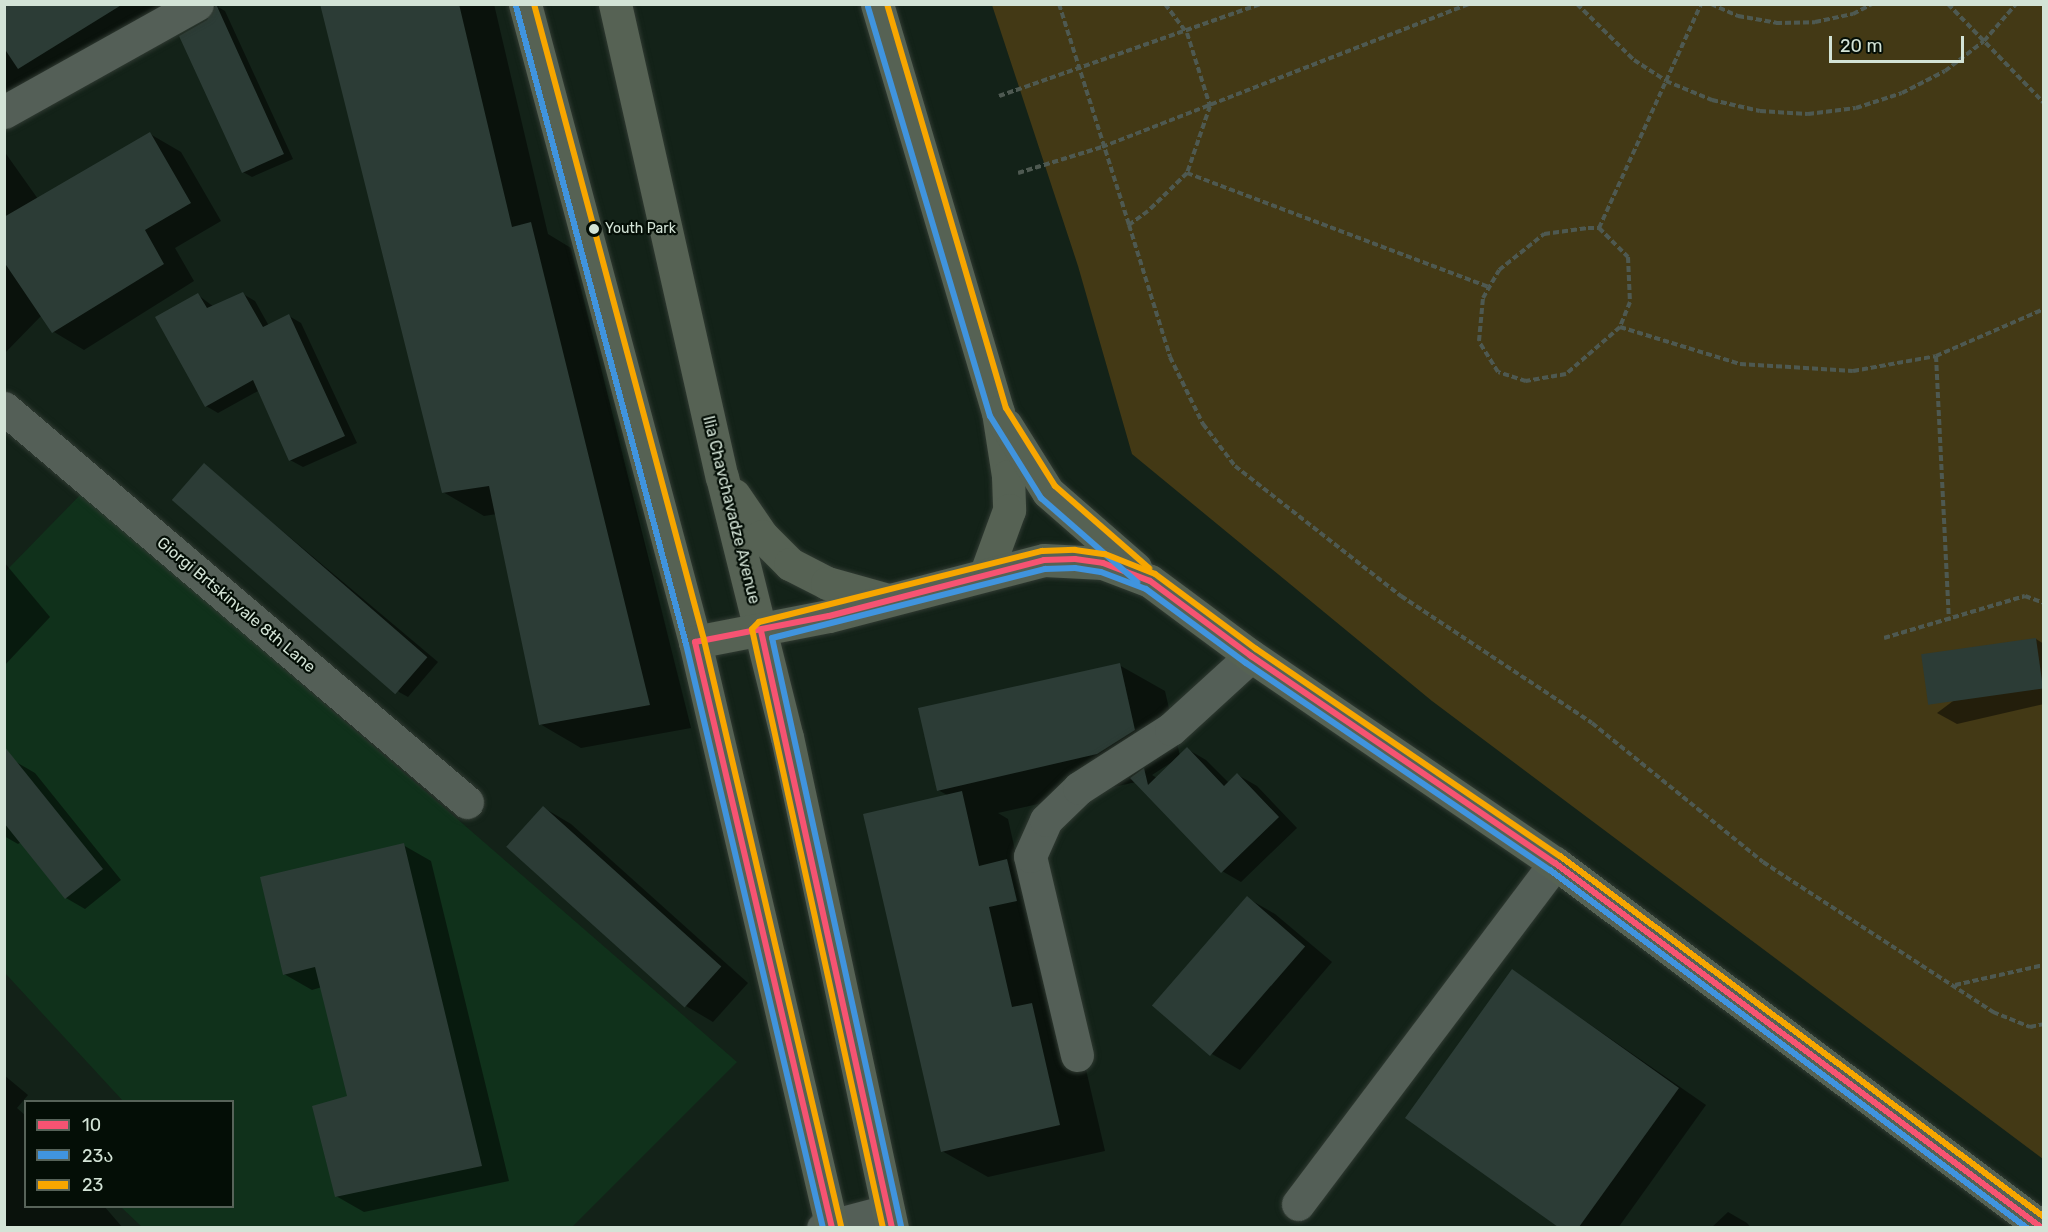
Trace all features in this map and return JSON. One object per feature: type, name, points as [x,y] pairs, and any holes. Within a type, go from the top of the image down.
[{"type":"main road","points":[[525,4],[695,642],[829,1226]]},
{"type":"main road","name":"Ilia Chavchavadze Avenue","points":[[615,4],[722,477],[760,631],[890,1219]]},
{"type":"main road","points":[[877,4],[998,412],[1008,476],[1009,510],[986,573]]},
{"type":"main road","points":[[998,412],[1048,492],[1150,581],[1251,656],[1555,863],[2043,1227]]},
{"type":"main road","points":[[722,477],[762,536],[790,564],[827,583],[890,600]]},
{"type":"main road","points":[[695,642],[760,631],[1044,560],[1076,559],[1102,563],[1150,581]]},
{"type":"street","points":[[4,112],[197,4]]},
{"type":"street","name":"Giorgi Brtskinvale 8th Lane","points":[[4,408],[467,802]]},
{"type":"street","points":[[1077,1055],[1030,856],[1046,820],[1079,788],[1171,729],[1251,656]]},
{"type":"street","points":[[1298,1204],[1555,863]]},
{"type":"street","points":[[829,1226],[890,1219]]},
{"type":"path","points":[[1059,4],[1102,147],[1170,357],[1203,423],[1235,466],[1401,596],[1592,723],[1762,862],[1993,1012],[2030,1027],[2043,1024]]},
{"type":"path","points":[[1129,225],[1148,211],[1187,173],[1202,138],[1210,106],[1187,33],[1165,4]]},
{"type":"path","points":[[999,96],[1187,33],[1260,4]]},
{"type":"path","points":[[1018,173],[1102,147],[1470,4]]},
{"type":"path","points":[[1577,4],[1634,60],[1666,81],[1712,100],[1741,107],[1808,114],[1856,108],[1902,93],[1945,71],[1984,41],[2016,4]]},
{"type":"path","points":[[1599,228],[1701,4]]},
{"type":"path","points":[[1711,4],[1738,16],[1776,23],[1815,22],[1853,14],[1872,4]]},
{"type":"path","points":[[1948,4],[2043,103]]},
{"type":"path","points":[[1187,173],[1489,287]]},
{"type":"path","points":[[1599,228],[1628,257],[1630,302],[1620,327],[1566,374],[1526,381],[1498,372],[1479,341],[1483,298],[1499,270],[1544,234],[1599,228]]},
{"type":"path","points":[[1620,327],[1740,364],[1853,371],[1936,356],[2043,309]]},
{"type":"path","points":[[1936,356],[1949,621]]},
{"type":"path","points":[[1884,638],[1949,621],[2025,596],[2043,603]]},
{"type":"path","points":[[1954,985],[2043,965]]},
{"type":"shaded area","points":[[992,5],[2043,5],[2043,1159],[1432,701],[1132,454],[1078,266]]},
{"type":"shaded area","points":[[82,493],[737,1062],[572,1227],[142,1227],[122,1208],[234,1208],[234,1100],[122,1100],[5,973],[5,572]]},
{"type":"building","points":[[4,4],[123,4],[18,69],[4,48]]},
{"type":"building","points":[[216,4],[284,154],[242,173],[179,36],[207,20]]},
{"type":"building","points":[[320,4],[459,4],[512,227],[531,222],[650,705],[539,725],[489,486],[442,493]]},
{"type":"building","points":[[150,132],[191,203],[145,230],[164,264],[52,333],[4,262],[4,217]]},
{"type":"building","points":[[243,292],[263,327],[289,314],[345,436],[289,461],[253,380],[205,407],[155,317],[198,293],[207,308]]},
{"type":"building","points":[[204,463],[427,657],[395,694],[172,500]]},
{"type":"building","points":[[2036,638],[2043,689],[1928,705],[1921,654]]},
{"type":"building","points":[[1120,663],[1135,730],[1097,754],[937,791],[918,708]]},
{"type":"building","points":[[4,746],[103,869],[65,899],[4,823]]},
{"type":"building","points":[[1187,747],[1224,786],[1237,773],[1279,817],[1221,873],[1130,778],[1144,768],[1148,785]]},
{"type":"building","points":[[962,791],[979,866],[1007,859],[1017,901],[989,907],[1012,1007],[1032,1003],[1060,1125],[941,1152],[863,814]]},
{"type":"building","points":[[543,806],[721,967],[685,1007],[506,847]]},
{"type":"building","points":[[404,843],[482,1166],[335,1197],[312,1106],[347,1096],[315,967],[283,975],[260,877]]},
{"type":"building","points":[[1247,896],[1305,947],[1210,1056],[1152,1005]]},
{"type":"building","points":[[1512,969],[1679,1088],[1579,1227],[1558,1227],[1405,1118]]},
{"type":"transit line","name":"23","points":[[534,4],[704,640],[841,1226]]},
{"type":"transit line","name":"23","points":[[887,4],[1006,408],[1055,486],[1149,568]]},
{"type":"transit line","name":"23ა","points":[[516,6],[686,644],[823,1228]]},
{"type":"transit line","name":"23ა","points":[[868,7],[990,416],[1041,498],[1137,582]]},
{"type":"transit line","name":"23","points":[[883,1228],[752,629],[759,622],[1042,551],[1075,550],[1105,554],[1155,574],[1256,649],[1560,856],[2044,1217]]},
{"type":"transit line","name":"10","points":[[832,1228],[695,642],[829,616],[1044,560],[1075,559],[1103,563],[1150,581],[1251,656],[1555,863],[2042,1228]]},
{"type":"transit line","name":"23ა","points":[[901,1226],[772,638],[1045,569],[1075,568],[1101,572],[1146,589],[1246,663],[1550,870],[2027,1228]]},
{"type":"transit line","name":"10","points":[[761,631],[892,1228]]},
{"type":"place","name":"Youth Park","points":[[594,229]]}]
